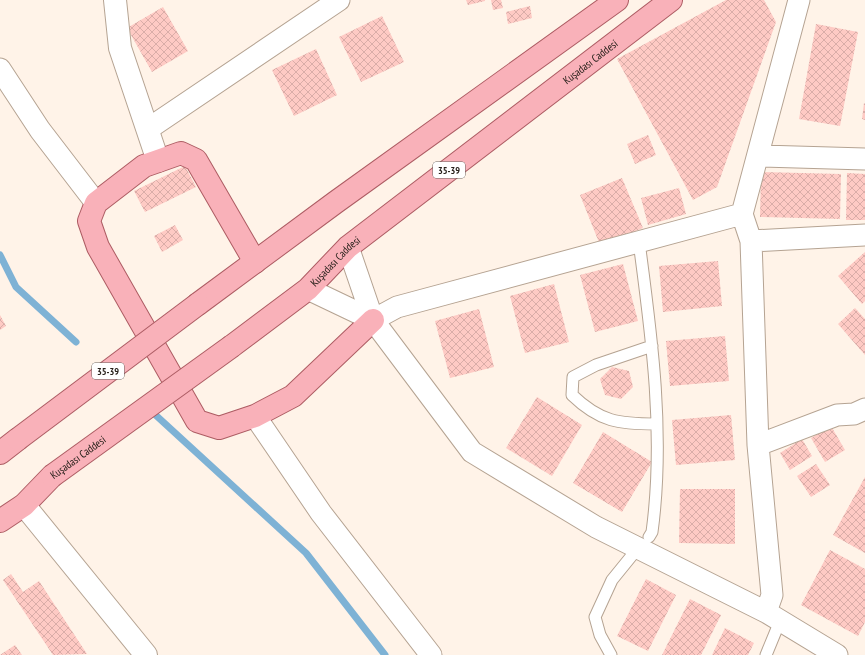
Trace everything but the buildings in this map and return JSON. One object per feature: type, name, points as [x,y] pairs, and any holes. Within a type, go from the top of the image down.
[{"type":"main road","points":[[115,0],[120,48],[158,161]]},
{"type":"main road","name":"35-39","points":[[0,453],[255,262],[617,0]]},
{"type":"main road","name":"Kuşadası Caddesi","points":[[0,521],[24,505],[52,476],[308,289],[348,247],[671,0]]},
{"type":"main road","points":[[255,262],[196,160],[181,153],[144,166],[96,203],[89,221],[98,247],[197,421],[219,428],[255,416],[293,396],[373,320]]},
{"type":"main road","points":[[24,505],[146,655]]},
{"type":"street","points":[[148,129],[339,0]]},
{"type":"street","points":[[773,616],[758,445],[752,242],[742,214],[799,0]]},
{"type":"street","points":[[0,69],[40,130],[96,203]]},
{"type":"street","points":[[758,156],[865,159]]},
{"type":"street","points":[[373,320],[397,307],[742,214]]},
{"type":"street","points":[[752,242],[865,235]]},
{"type":"street","points":[[348,247],[373,320],[472,452],[596,527],[644,543],[773,616],[837,655]]},
{"type":"street","points":[[308,289],[373,320]]},
{"type":"street","points":[[758,445],[837,415],[861,416]]},
{"type":"street","points":[[255,416],[321,513],[432,655]]},
{"type":"lane","points":[[611,655],[600,635],[595,617],[612,580],[652,532],[657,494],[658,466],[652,346],[639,242]]},
{"type":"lane","points":[[652,346],[596,365],[573,377],[572,395],[585,407],[623,424],[656,424]]},
{"type":"lane","points":[[766,655],[773,616]]},
{"type":"waterway","points":[[0,255],[16,287],[76,342]]},
{"type":"waterway","points":[[149,409],[306,553],[385,655]]}]
